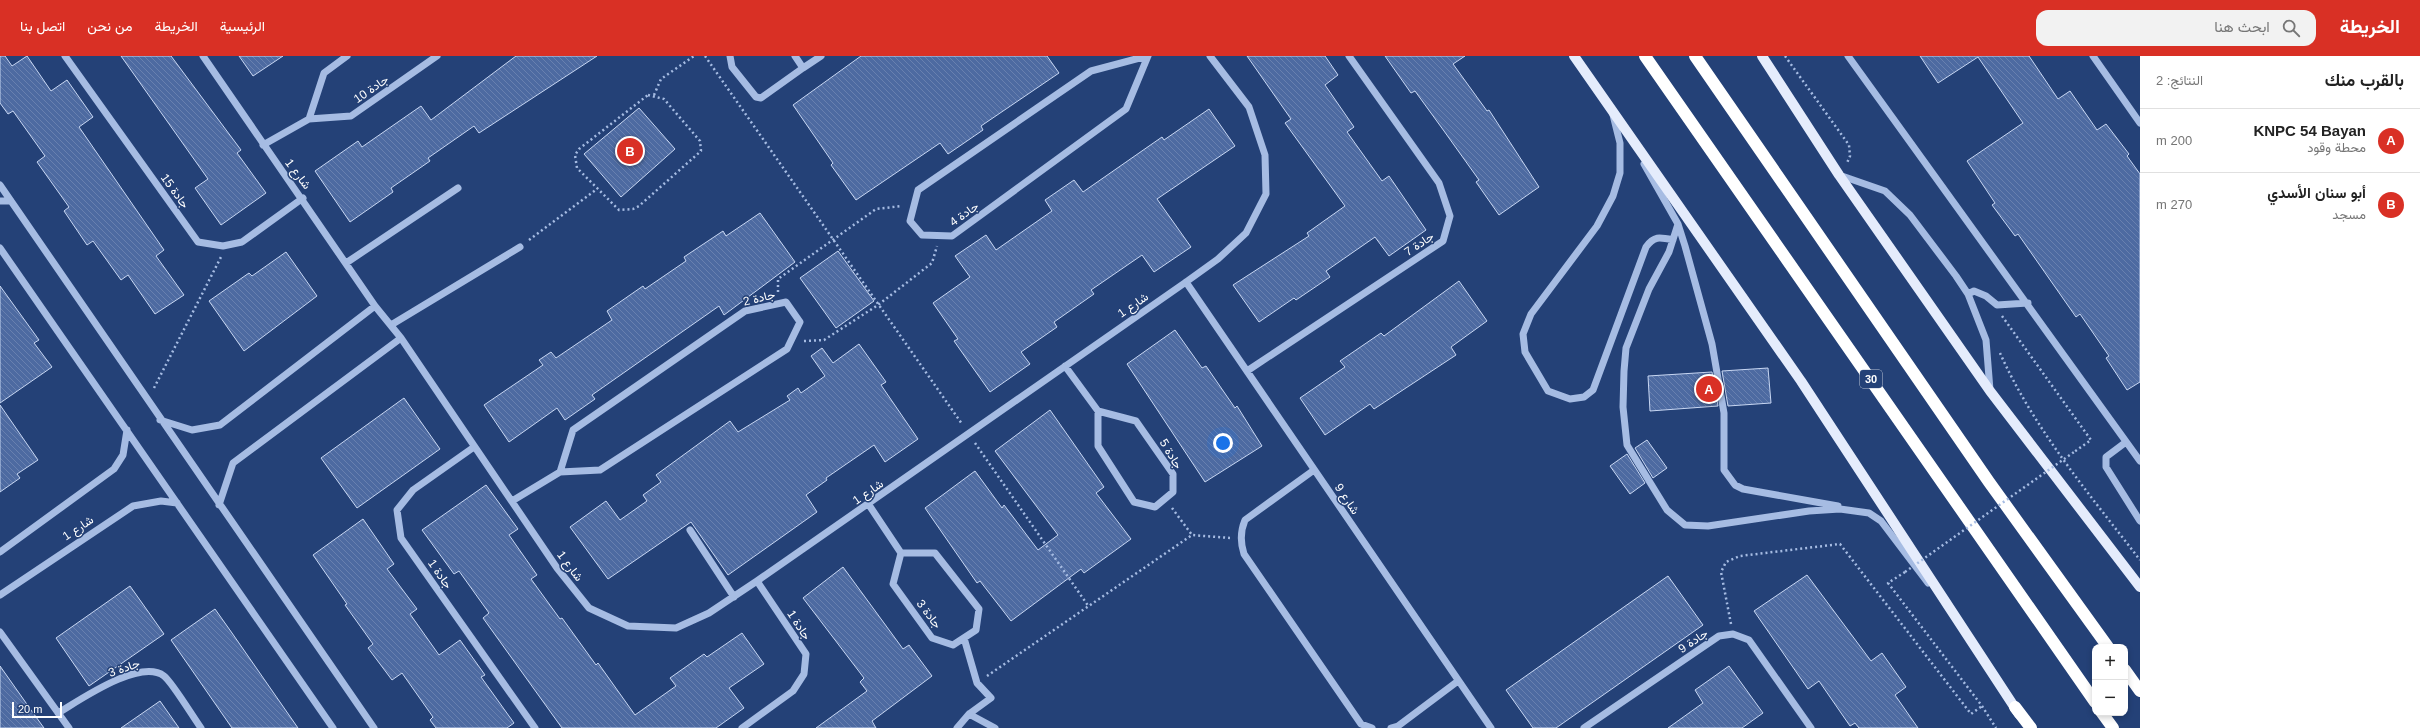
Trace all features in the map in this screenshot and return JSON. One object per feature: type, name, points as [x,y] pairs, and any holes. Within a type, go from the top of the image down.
[{"type":"highway","name":"30","points":[[1645,56],[2092,698]]},
{"type":"highway","points":[[1695,56],[1989,482],[2106,644]]},
{"type":"highway","points":[[2128,674],[2140,691]]},
{"type":"highway","points":[[2015,707],[2031,728]]},
{"type":"highway","points":[[2104,716],[2113,728]]},
{"type":"main road","points":[[1574,56],[1801,381],[2028,728]]},
{"type":"main road","points":[[1762,56],[1839,175],[1990,391],[2140,587]]},
{"type":"street","name":"جادة 15","points":[[65,56],[198,242],[227,245],[242,242],[303,198]]},
{"type":"street","name":"شارع 1","points":[[203,56],[263,145],[303,198],[375,306],[401,338],[557,568],[589,608],[628,626],[676,628],[709,613],[869,505],[1218,259],[1246,233],[1266,194],[1265,155],[1249,107],[1210,56]]},
{"type":"street","points":[[309,118],[324,73],[348,56]]},
{"type":"street","name":"جادة 10","points":[[263,145],[309,118],[351,116],[437,56]]},
{"type":"street","points":[[730,56],[732,67],[756,97],[761,98],[821,56]]},
{"type":"street","points":[[795,56],[803,68]]},
{"type":"street","name":"جادة 4","points":[[1148,56],[1126,109],[952,236],[922,235],[910,221],[918,190],[1091,71],[1148,56]]},
{"type":"street","name":"جادة 7","points":[[1247,371],[1443,241],[1450,216],[1439,183],[1349,56]]},
{"type":"street","points":[[1848,56],[2028,303],[2140,461]]},
{"type":"street","points":[[2093,56],[2140,124]]},
{"type":"street","points":[[1611,109],[1620,143],[1620,172],[1613,196],[1597,226],[1531,314],[1523,334],[1525,352],[1548,391],[1570,399],[1584,398],[1593,390],[1646,247],[1652,239],[1658,236],[1673,240]]},
{"type":"street","points":[[1621,124],[1678,224],[1712,344],[1724,413],[1724,470],[1735,485],[1743,489],[1857,510],[1869,513],[1881,521],[1968,635]]},
{"type":"street","points":[[1839,175],[1885,191],[1910,215],[1968,294],[1986,340],[1990,391]]},
{"type":"street","points":[[0,185],[160,420],[374,728]]},
{"type":"street","points":[[346,263],[458,188]]},
{"type":"street","points":[[0,201],[11,201]]},
{"type":"street","points":[[1678,224],[1669,252],[1649,289],[1626,348],[1624,371],[1623,407],[1628,445],[1667,510],[1685,525],[1708,526],[1809,511],[1857,510]]},
{"type":"street","points":[[391,325],[520,247]]},
{"type":"street","points":[[0,248],[334,728]]},
{"type":"street","name":"شارع 9","points":[[1186,282],[1490,728]]},
{"type":"street","points":[[1968,294],[1974,291],[1978,292],[1997,305],[2028,303]]},
{"type":"street","name":"جادة 2","points":[[512,501],[560,472],[600,470],[787,349],[800,322],[786,302],[745,311],[573,430],[560,472]]},
{"type":"street","points":[[160,420],[192,430],[220,425],[375,306]]},
{"type":"street","points":[[219,505],[233,463],[401,338]]},
{"type":"street","points":[[1065,366],[1098,411],[1098,446],[1134,502],[1155,507],[1164,499]]},
{"type":"street","name":"جادة 5","points":[[1098,411],[1136,421],[1173,474],[1173,492],[1164,499]]},
{"type":"street","points":[[0,552],[114,469],[123,455],[127,430]]},
{"type":"street","points":[[2126,442],[2106,457],[2106,467],[2140,521]]},
{"type":"street","name":"جادة 1","points":[[474,447],[409,495],[397,510],[401,538],[535,728]]},
{"type":"street","points":[[1314,470],[1245,520],[1241,530],[1244,554],[1361,724],[1372,728]]},
{"type":"street","name":"شارع 1","points":[[0,594],[133,506],[161,501],[177,503]]},
{"type":"street","points":[[869,505],[901,552],[935,552],[979,609],[976,630],[964,638],[977,683],[991,698],[969,714],[957,728]]},
{"type":"street","points":[[690,530],[734,597]]},
{"type":"street","name":"جادة 3","points":[[901,552],[893,584],[932,638],[953,645],[964,638]]},
{"type":"street","name":"جادة 1","points":[[742,728],[793,691],[804,674],[806,654],[757,581]]},
{"type":"street","points":[[0,632],[69,728]]},
{"type":"street","points":[[1733,634],[1749,640],[1811,728]]},
{"type":"street","name":"جادة 9","points":[[1584,728],[1719,636],[1733,634]]},
{"type":"street","name":"جادة 3","points":[[58,712],[119,679],[142,672],[154,671],[164,676],[201,728]]},
{"type":"street","points":[[1391,728],[1398,726],[1458,681]]},
{"type":"street","points":[[969,714],[995,728]]},
{"type":"path","points":[[654,95],[661,79],[694,56]]},
{"type":"path","points":[[705,56],[1089,607]]},
{"type":"path","points":[[1785,56],[1849,145],[1850,156],[1839,175]]},
{"type":"path","points":[[654,95],[664,99],[700,141],[701,151],[696,157],[633,209],[619,210],[577,168],[575,155],[579,149],[642,98],[654,95]]},
{"type":"path","points":[[520,247],[597,189]]},
{"type":"path","points":[[777,304],[778,279],[876,209],[914,205]]},
{"type":"path","points":[[791,341],[824,340],[878,305],[932,263],[940,236]]},
{"type":"path","points":[[147,401],[227,245]]},
{"type":"path","points":[[1996,728],[1982,706],[1888,583],[2091,440],[1999,312]]},
{"type":"path","points":[[1998,350],[2038,420],[2084,488],[2140,560]]},
{"type":"path","points":[[1164,499],[1192,535]]},
{"type":"path","points":[[977,683],[1192,535],[1241,538]]},
{"type":"path","points":[[1733,634],[1721,572],[1726,562],[1740,556],[1840,544],[1971,714],[1982,706]]},
{"type":"building","points":[[0,56],[5,56],[12,66],[27,56],[51,91],[67,80],[93,117],[79,127],[164,250],[156,256],[184,295],[155,314],[128,275],[121,280],[93,241],[87,245],[64,211],[69,207],[37,162],[45,156],[13,111],[8,114],[0,103]]},
{"type":"building","points":[[121,56],[171,56],[241,150],[237,153],[266,193],[221,225],[195,188],[208,179]]},
{"type":"building","points":[[239,56],[283,56],[253,76]]},
{"type":"building","points":[[516,56],[597,56],[479,133],[474,126],[428,158],[430,161],[391,188],[393,192],[350,222],[315,171],[358,141],[362,147],[421,106],[431,120]]},
{"type":"building","points":[[861,56],[1047,56],[1059,73],[981,126],[983,130],[948,154],[940,143],[856,200],[831,165],[833,163],[793,105]]},
{"type":"building","points":[[1247,56],[1325,56],[1338,75],[1325,85],[1354,127],[1347,132],[1382,181],[1389,176],[1426,230],[1389,256],[1375,237],[1326,271],[1330,277],[1296,300],[1294,298],[1259,322],[1233,285],[1309,236],[1307,233],[1345,206],[1285,123],[1291,119]]},
{"type":"building","points":[[1385,56],[1465,56],[1453,64],[1487,111],[1489,110],[1539,187],[1499,215],[1476,182],[1479,180],[1444,131],[1415,91],[1411,93]]},
{"type":"building","points":[[1920,56],[2029,56],[2058,99],[2070,91],[2097,130],[2106,124],[2129,154],[2127,156],[2140,174],[2140,382],[2127,390],[2106,358],[2109,356],[2080,314],[2076,317],[2018,234],[2015,236],[1992,205],[1995,203],[1967,161],[2023,123],[1978,57],[1938,83]]},
{"type":"building","points":[[639,108],[675,149],[621,197],[584,154]]},
{"type":"building","points":[[1209,109],[1235,146],[1157,199],[1191,247],[1154,272],[1142,255],[1091,290],[1094,294],[1054,322],[1057,327],[1021,352],[1030,364],[990,392],[954,341],[958,339],[933,303],[970,277],[955,256],[986,235],[996,250],[1052,211],[1045,200],[1074,180],[1083,192],[1162,137],[1164,140]]},
{"type":"building","points":[[760,213],[795,262],[724,315],[719,306],[592,395],[595,399],[565,420],[557,408],[509,442],[484,405],[543,365],[539,360],[551,352],[556,358],[612,320],[607,311],[643,286],[645,289],[686,261],[684,257],[723,231],[726,236]]},
{"type":"building","points":[[838,251],[874,301],[836,328],[800,278]]},
{"type":"building","points":[[286,252],[317,296],[244,351],[209,301],[249,273],[252,276]]},
{"type":"building","points":[[1459,281],[1487,321],[1451,347],[1456,355],[1374,409],[1370,404],[1325,435],[1300,398],[1345,367],[1340,361],[1381,333],[1384,336]]},
{"type":"building","points":[[0,286],[39,340],[34,343],[52,367],[0,403]]},
{"type":"building","points":[[1175,330],[1202,368],[1206,366],[1235,408],[1237,406],[1262,446],[1205,482],[1127,364]]},
{"type":"building","points":[[859,344],[886,382],[881,385],[918,439],[885,462],[874,445],[826,478],[827,480],[806,495],[817,512],[728,575],[691,522],[608,579],[570,527],[606,501],[620,520],[647,501],[643,495],[661,482],[656,475],[730,421],[738,432],[790,400],[787,396],[798,388],[801,393],[825,376],[811,356],[822,348],[833,363]]},
{"type":"building","points":[[1768,368],[1771,403],[1728,406],[1722,371]]},
{"type":"building","points":[[1712,372],[1718,406],[1650,411],[1648,376]]},
{"type":"building","points":[[404,398],[440,449],[357,508],[321,458]]},
{"type":"building","points":[[0,405],[38,460],[17,474],[20,478],[0,492]]},
{"type":"building","points":[[1050,410],[1104,487],[1096,493],[1131,539],[1084,573],[1081,569],[1011,621],[980,581],[977,583],[925,508],[975,471],[1002,508],[1004,505],[1038,550],[1058,535],[995,451]]},
{"type":"building","points":[[1647,440],[1667,468],[1653,478],[1635,448]]},
{"type":"building","points":[[1627,454],[1645,483],[1630,494],[1610,466]]},
{"type":"building","points":[[486,485],[518,529],[509,535],[537,575],[531,579],[560,619],[562,618],[596,665],[598,663],[635,715],[676,686],[670,678],[704,654],[707,657],[742,633],[764,664],[729,688],[744,708],[716,728],[562,728],[483,618],[489,613],[459,571],[454,574],[422,530]]},
{"type":"building","points":[[363,519],[394,564],[387,569],[417,609],[410,614],[439,655],[460,640],[485,675],[481,677],[514,723],[507,728],[436,728],[430,720],[433,717],[402,673],[392,680],[368,648],[373,644],[345,605],[347,604],[313,555]]},
{"type":"building","points":[[843,567],[903,649],[909,645],[932,676],[872,721],[876,728],[816,728],[867,691],[860,682],[864,678],[803,598]]},
{"type":"building","points":[[1807,575],[1871,661],[1882,653],[1906,687],[1895,695],[1918,728],[1859,728],[1855,723],[1850,726],[1819,681],[1808,689],[1754,611]]},
{"type":"building","points":[[1668,576],[1703,625],[1556,728],[1533,728],[1506,690]]},
{"type":"building","points":[[130,586],[164,634],[89,686],[56,638]]},
{"type":"building","points":[[215,609],[298,728],[232,728],[171,640]]},
{"type":"building","points":[[0,666],[31,710],[44,728],[0,728]]},
{"type":"building","points":[[1729,666],[1763,713],[1742,728],[1668,728],[1703,703],[1695,690]]},
{"type":"building","points":[[160,701],[179,728],[121,728]]},
{"type":"place","name":"أبو سنان الأسدي","points":[[630,151]]},
{"type":"place","name":"KNPC 54 Bayan","points":[[1709,389]]}]
